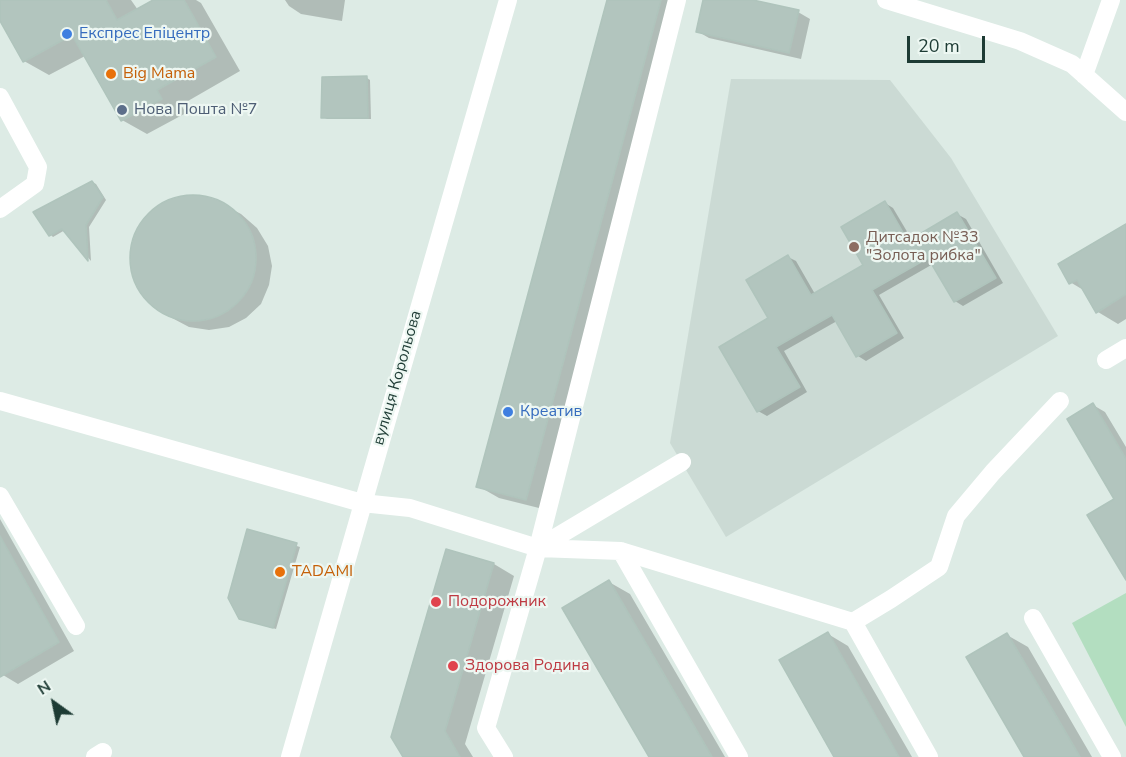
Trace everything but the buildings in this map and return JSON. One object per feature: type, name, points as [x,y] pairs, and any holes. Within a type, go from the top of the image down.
[{"type":"street","name":"вулиця Корольова","points":[[290,757],[508,0]]},
{"type":"street","points":[[504,757],[486,728],[538,548],[677,0]]},
{"type":"street","points":[[886,0],[1020,41],[1072,64],[1126,112]]},
{"type":"street","points":[[1084,75],[1110,0]]},
{"type":"street","points":[[0,97],[38,167],[35,184],[0,209]]},
{"type":"street","points":[[1106,360],[1126,348]]},
{"type":"street","points":[[0,401],[362,503],[410,508],[538,548],[621,551],[853,622],[929,757]]},
{"type":"street","points":[[853,622],[891,600],[939,567],[956,516],[993,472],[1060,401]]},
{"type":"street","points":[[538,548],[682,462]]},
{"type":"street","points":[[0,496],[76,626]]},
{"type":"street","points":[[621,551],[739,757]]},
{"type":"street","points":[[1033,618],[1112,757]]},
{"type":"shaded area","name":"Дитсадок №33 \"Золота рибка\"","points":[[731,79],[890,80],[951,158],[1058,336],[726,537],[670,443]]},
{"type":"green space","points":[[1126,593],[1126,727],[1072,623]]},
{"type":"place","name":"Експрес Епіцентр","points":[[67,34]]},
{"type":"place","name":"Big Mama","points":[[111,74]]},
{"type":"place","name":"Нова Пошта №7","points":[[122,110]]},
{"type":"place","name":"Дитсадок №33 \"Золота рибка\"","points":[[854,247]]},
{"type":"place","name":"Креатив","points":[[508,412]]},
{"type":"place","name":"TADAMI","points":[[280,572]]},
{"type":"place","name":"Подорожник","points":[[436,602]]},
{"type":"place","name":"Здорова Родина","points":[[453,666]]}]
